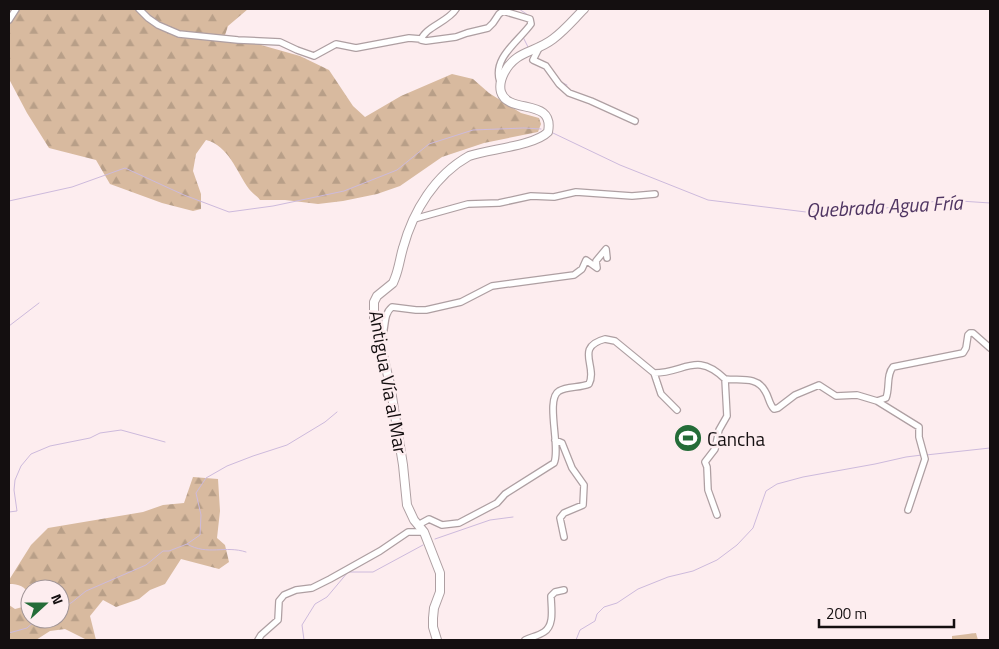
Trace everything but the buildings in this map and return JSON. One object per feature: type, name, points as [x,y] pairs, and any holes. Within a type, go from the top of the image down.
[{"type":"main road","points":[[500,82],[513,60],[519,55],[553,39],[584,9]]},
{"type":"main road","name":"Antigua Vía al Mar","points":[[438,640],[433,626],[433,618],[434,608],[440,592],[440,578],[435,559],[424,532],[414,520],[407,505],[403,465],[390,384],[374,319],[374,302],[377,296],[393,283],[414,219],[428,192],[444,175],[461,161],[478,153],[532,140],[548,132],[548,120],[545,115],[535,108],[508,100],[501,93],[500,82]]},
{"type":"street","points":[[9,20],[16,9]]},
{"type":"street","points":[[139,9],[158,25],[179,34],[280,42],[314,56],[336,44],[356,48],[409,38],[423,41],[456,37],[491,26],[503,11],[529,17],[531,24],[507,50],[500,61],[498,68],[500,82]]},
{"type":"street","points":[[420,39],[424,34],[449,17],[456,9]]},
{"type":"street","points":[[540,46],[533,60],[546,66],[559,84],[570,94],[591,101],[635,121]]},
{"type":"street","points":[[414,219],[468,204],[498,203],[532,196],[554,197],[576,192],[632,196],[655,194]]},
{"type":"street","points":[[379,342],[384,335],[387,311],[392,307],[426,310],[461,302],[492,286],[574,276],[582,269],[586,260],[597,268],[596,261],[606,249],[607,258]]},
{"type":"street","points":[[877,401],[886,398],[888,394],[890,371],[893,367],[963,353],[970,333],[990,348]]},
{"type":"street","points":[[418,525],[430,519],[442,525],[451,525],[496,503],[505,494],[554,463],[556,454],[553,405],[555,396],[559,390],[589,384],[592,374],[588,354],[589,349],[594,344],[605,339],[612,340],[654,373],[661,394],[677,410]]},
{"type":"street","points":[[654,373],[662,373],[682,366],[702,365],[718,372],[725,379],[727,416],[719,430],[715,449],[705,462],[708,490],[717,515]]},
{"type":"street","points":[[725,379],[754,380],[764,389],[774,409],[795,395],[819,385],[836,396],[857,395],[877,401],[919,426],[919,437],[925,459],[908,510]]},
{"type":"street","points":[[555,440],[559,440],[562,443],[572,468],[584,485],[583,505],[564,513],[560,518],[564,537]]},
{"type":"street","points":[[258,640],[261,634],[276,623],[279,616],[279,602],[284,595],[296,590],[312,588],[324,582],[380,551],[408,532],[424,532]]},
{"type":"street","points":[[525,640],[546,630],[550,626],[551,596],[555,592],[564,590]]},
{"type":"green space","points":[[9,9],[248,9],[228,26],[225,35],[300,56],[329,70],[353,106],[365,117],[401,96],[452,74],[473,79],[489,93],[521,113],[539,118],[541,124],[538,132],[484,143],[442,157],[400,186],[377,194],[318,204],[285,200],[260,200],[249,189],[226,153],[214,143],[206,140],[196,154],[193,171],[201,194],[201,209],[193,211],[162,203],[110,184],[96,160],[49,148],[9,79]]},
{"type":"green space","points":[[193,477],[218,479],[220,511],[217,538],[225,545],[229,562],[219,569],[181,559],[165,584],[150,590],[139,599],[116,607],[103,600],[90,616],[96,640],[87,640],[65,629],[70,629],[70,579],[20,579],[20,586],[9,584],[9,580],[31,545],[48,528],[143,512],[163,505],[184,503]]},
{"type":"green space","points":[[9,605],[15,609],[20,608],[20,629],[65,629],[50,631],[36,640],[9,640]]},
{"type":"green space","points":[[976,633],[978,640],[952,640],[952,636]]},
{"type":"shaded area","name":"Cancha","points":[[695,430],[699,441],[680,447],[676,436]]},
{"type":"waterway","points":[[519,9],[531,17]]},
{"type":"waterway","points":[[523,37],[528,47]]},
{"type":"waterway","points":[[561,82],[567,85]]},
{"type":"waterway","name":"Quebrada Agua Fría","points":[[9,201],[72,187],[125,168],[184,195],[229,212],[273,206],[344,191],[397,170],[429,144],[473,130],[541,129]]},
{"type":"waterway","name":"Quebrada Agua Fría","points":[[553,133],[620,165],[708,200],[806,212],[871,210],[945,200],[990,203]]},
{"type":"waterway","points":[[9,326],[39,303]]},
{"type":"waterway","points":[[187,544],[200,535],[201,515],[196,493],[206,478],[227,466],[287,445],[325,422],[337,412]]},
{"type":"waterway","points":[[9,512],[17,511],[14,490],[15,480],[21,466],[31,454],[50,446],[90,438],[100,433],[121,430],[165,442]]},
{"type":"waterway","points":[[926,455],[990,448]]},
{"type":"waterway","points":[[576,640],[580,630],[595,621],[597,614],[604,607],[617,603],[638,589],[668,577],[693,571],[717,560],[737,545],[753,528],[766,491],[777,484],[803,477],[922,455]]},
{"type":"waterway","points":[[435,539],[490,520],[513,517]]},
{"type":"waterway","points":[[70,603],[86,591],[146,565],[163,551],[169,551],[187,544],[195,548],[209,550],[231,549],[246,552]]},
{"type":"waterway","points":[[304,640],[302,625],[315,604],[327,597],[348,572],[373,572],[423,545]]},
{"type":"waterway","points":[[9,633],[23,629]]},
{"type":"place","name":"Cancha","points":[[688,438]]}]
